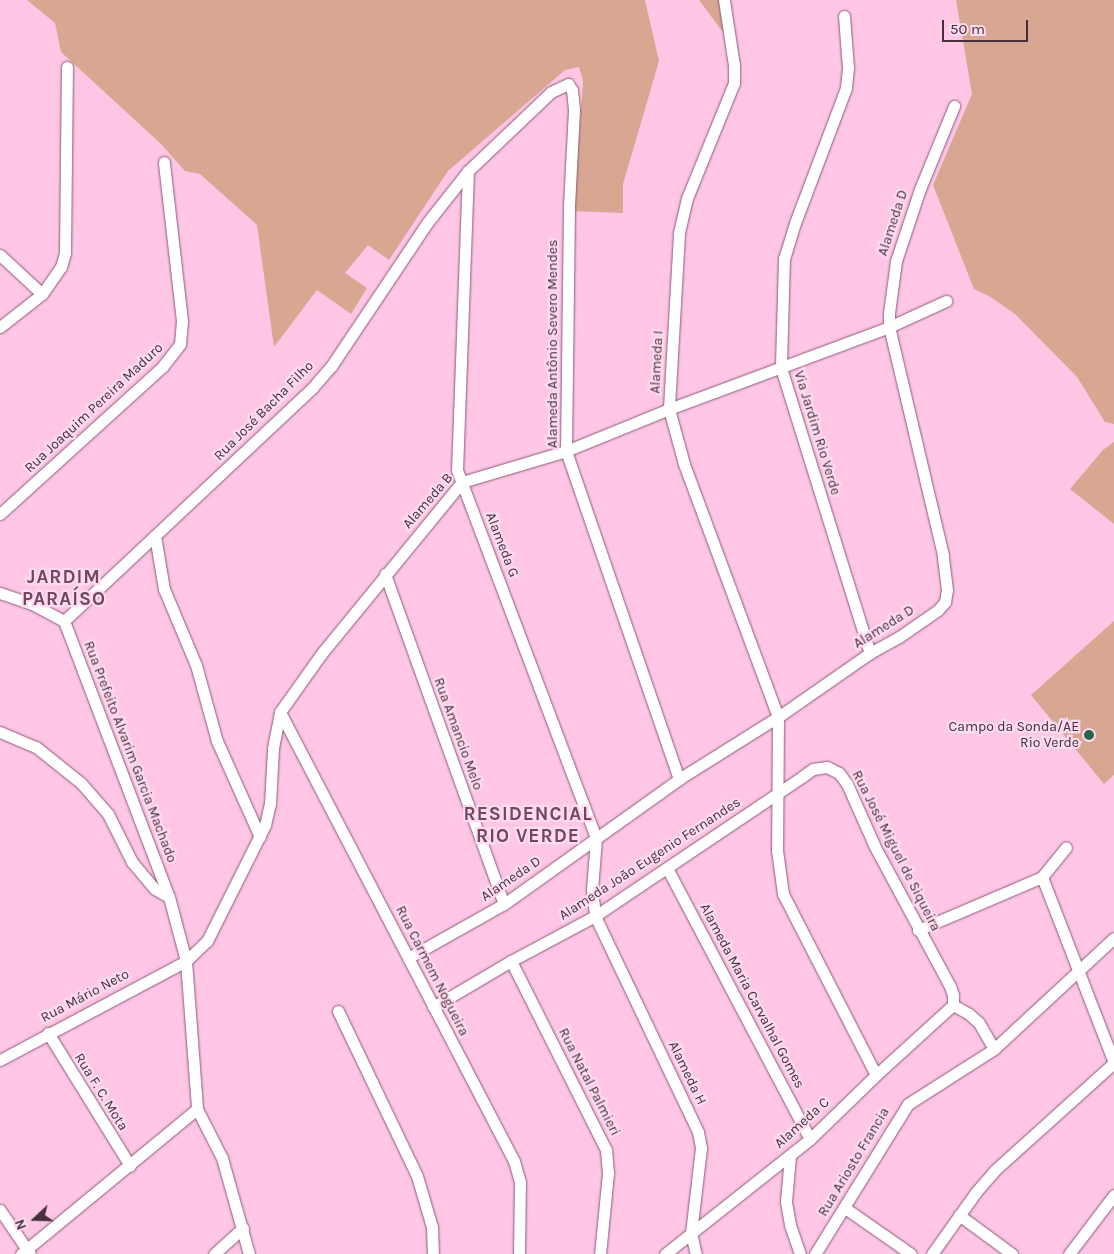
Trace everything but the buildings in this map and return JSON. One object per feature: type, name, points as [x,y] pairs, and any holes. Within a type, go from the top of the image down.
[{"type":"street","name":"Alameda I","points":[[724,0],[734,65],[734,83],[687,198],[679,234],[670,409],[684,464],[778,717]]},
{"type":"street","name":"Via Jardim Rio Verde","points":[[844,16],[848,68],[846,88],[795,223],[784,258],[781,368],[870,653]]},
{"type":"street","points":[[0,327],[42,294],[58,273],[65,253],[67,67]]},
{"type":"street","name":"Alameda Antônio Severo Mendes","points":[[534,106],[563,84],[568,84],[572,90],[574,110],[569,206],[566,451],[679,779]]},
{"type":"street","name":"Rua José Bacha Filho","points":[[64,621],[266,434],[325,373],[427,223],[468,171],[534,106]]},
{"type":"street","name":"Alameda D","points":[[408,958],[504,904],[679,779],[778,717],[870,653],[900,637],[945,602],[947,590],[943,555],[889,327],[890,297],[896,261],[920,190],[954,106]]},
{"type":"street","name":"Rua Joaquim Pereira Maduro","points":[[0,514],[163,366],[180,344],[182,321],[164,162]]},
{"type":"street","name":"Alameda G","points":[[468,171],[457,473],[596,838],[592,890],[595,916]]},
{"type":"street","points":[[0,255],[42,294]]},
{"type":"street","name":"Alameda B","points":[[280,712],[306,674],[385,574],[462,482],[566,451],[670,409],[889,327],[946,301]]},
{"type":"street","points":[[155,536],[164,589],[194,660],[217,741],[260,837]]},
{"type":"street","name":"Rua Amancio Melo","points":[[385,574],[504,904]]},
{"type":"street","points":[[0,593],[32,604],[64,621]]},
{"type":"street","name":"Rua Prefeito Alvarim Garcia Machado","points":[[64,621],[169,896],[186,961],[197,1109]]},
{"type":"street","name":"Rua Mário Neto","points":[[0,1060],[186,961],[207,941],[260,837],[268,811],[273,748],[280,712]]},
{"type":"street","name":"Rua Carmem Nogueira","points":[[280,712],[516,1166],[520,1182],[519,1254]]},
{"type":"street","points":[[778,717],[777,850],[783,894],[876,1075]]},
{"type":"street","points":[[0,732],[36,747],[82,783],[108,814],[132,862],[155,889],[169,896]]},
{"type":"street","name":"Rua José Miguel de Siqueira","points":[[803,776],[817,768],[827,767],[836,770],[844,778],[875,847],[918,930],[950,986],[953,995],[953,1005]]},
{"type":"street","name":"Alameda João Eugenio Fernandes","points":[[433,1007],[511,961],[595,916],[803,776]]},
{"type":"street","points":[[918,930],[1042,877],[1066,846]]},
{"type":"street","name":"Alameda Maria Carvalhal Gomes","points":[[666,868],[810,1139]]},
{"type":"street","points":[[932,1254],[959,1215],[995,1170],[1114,1063],[1080,971],[1042,877]]},
{"type":"street","name":"Alameda H","points":[[595,916],[698,1132],[701,1148],[690,1232],[696,1254]]},
{"type":"street","name":"Rua Ariosto Francia","points":[[815,1254],[908,1104],[994,1049],[1113,939]]},
{"type":"street","name":"Rua Natal Palmieri","points":[[511,961],[606,1150],[608,1173],[600,1254]]},
{"type":"street","points":[[953,1005],[969,1014],[979,1023],[994,1049]]},
{"type":"street","name":"Alameda C","points":[[665,1254],[690,1232],[810,1139],[876,1075],[953,1005]]},
{"type":"street","points":[[338,1011],[418,1176],[432,1227],[433,1254]]},
{"type":"street","name":"Rua F. C. Mota","points":[[48,1033],[130,1166]]},
{"type":"street","points":[[0,1210],[26,1252],[197,1109],[222,1158],[249,1254]]},
{"type":"street","points":[[790,1156],[786,1202],[790,1225],[800,1254]]},
{"type":"street","points":[[1069,1254],[1114,1194]]},
{"type":"street","points":[[845,1208],[911,1254]]},
{"type":"street","points":[[959,1215],[1012,1254]]},
{"type":"street","points":[[214,1254],[243,1228]]},
{"type":"shaded area","points":[[27,0],[645,0],[659,61],[623,184],[623,213],[574,211],[583,81],[579,67],[565,70],[448,171],[389,260],[368,245],[345,273],[367,288],[351,314],[317,290],[274,347],[257,225],[200,174],[185,171],[161,144],[61,52],[55,23]]},
{"type":"shaded area","points":[[699,0],[720,0],[725,35]]},
{"type":"shaded area","points":[[956,0],[1114,0],[1114,424],[1105,422],[1077,377],[1015,314],[989,296],[974,289],[933,185],[972,94]]},
{"type":"shaded area","points":[[1114,442],[1114,524],[1070,489],[1103,450]]},
{"type":"shaded area","name":"Campo da Sonda/AE Rio Verde","points":[[1114,621],[1114,775],[1104,784],[1031,695]]},
{"type":"place","name":"Campo da Sonda/AE Rio Verde","points":[[1089,735]]},
{"type":"district","name":"JARDIM PARAÍSO","points":[[64,589]]},
{"type":"district","name":"RESIDENCIAL RIO VERDE","points":[[528,826]]}]
